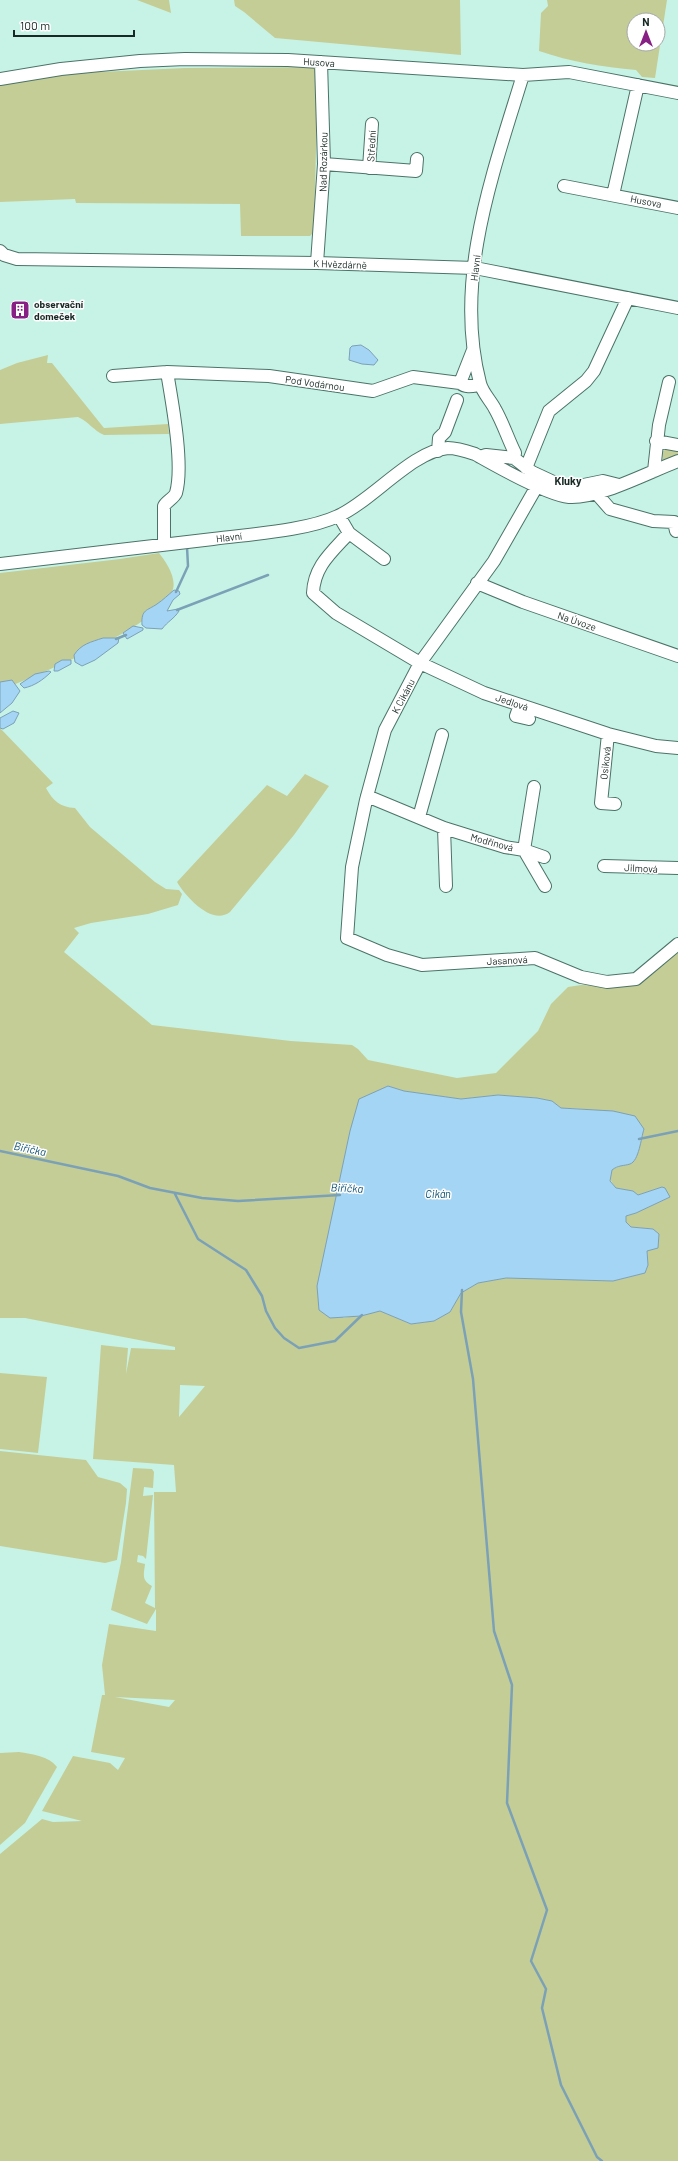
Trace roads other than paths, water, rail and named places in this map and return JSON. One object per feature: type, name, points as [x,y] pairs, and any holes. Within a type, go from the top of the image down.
[{"type":"street","name":"Husova","points":[[0,79],[61,69],[140,61],[222,59],[321,62],[523,75],[569,72],[678,93]]},
{"type":"street","name":"Nad Rozárkou","points":[[317,263],[324,164],[321,62]]},
{"type":"street","name":"Hlavní","points":[[514,458],[515,453],[495,409],[480,385],[474,350],[471,301],[483,208],[523,75]]},
{"type":"street","points":[[613,195],[638,85]]},
{"type":"street","name":"Střední","points":[[369,168],[372,124]]},
{"type":"street","name":"Střední","points":[[324,164],[416,171],[417,159]]},
{"type":"street","name":"Husova","points":[[564,186],[678,208]]},
{"type":"street","name":"K Hvězdárně","points":[[0,251],[4,255],[17,259],[317,263],[475,268],[678,308]]},
{"type":"street","points":[[526,468],[549,411],[586,381],[594,371],[628,298]]},
{"type":"street","points":[[460,382],[474,350]]},
{"type":"street","points":[[164,545],[164,506],[176,494],[177,481],[175,424],[167,372]]},
{"type":"street","name":"Pod Vodárnou","points":[[113,376],[167,372],[269,376],[373,391],[413,377],[460,382],[463,386],[470,387],[480,385]]},
{"type":"street","points":[[654,471],[656,441],[669,382]]},
{"type":"street","points":[[438,451],[439,438],[445,432],[457,400]]},
{"type":"street","points":[[656,441],[678,445]]},
{"type":"street","name":"Hlavní","points":[[0,564],[164,545],[313,524],[339,516],[411,465],[438,451],[449,448],[465,450],[537,486],[568,497],[596,493],[678,461]]},
{"type":"street","name":"Hlavní","points":[[480,457],[486,455],[514,458],[526,468],[569,488],[603,481],[619,484]]},
{"type":"street","name":"K Cikánu","points":[[347,938],[352,867],[367,796],[385,730],[420,663],[494,561],[537,486]]},
{"type":"street","points":[[596,493],[610,509],[653,521],[671,520],[674,522],[676,531]]},
{"type":"street","points":[[339,516],[349,533],[384,559]]},
{"type":"street","name":"Jedlová","points":[[349,533],[319,567],[313,579],[313,593],[336,613],[420,663],[484,693],[608,734]]},
{"type":"street","name":"Na Úvoze","points":[[477,583],[523,602],[678,656]]},
{"type":"street","points":[[520,705],[516,716],[529,719]]},
{"type":"street","points":[[419,817],[442,734]]},
{"type":"street","name":"Osiková","points":[[615,804],[601,803],[608,734],[656,746],[678,748]]},
{"type":"street","name":"Modřínová","points":[[367,796],[444,828],[505,847],[524,850],[534,787]]},
{"type":"street","points":[[444,828],[446,886]]},
{"type":"street","points":[[524,850],[544,857]]},
{"type":"street","points":[[524,850],[545,886]]},
{"type":"street","name":"Jilmová","points":[[604,866],[678,868]]},
{"type":"street","name":"Jasanová","points":[[347,938],[387,955],[422,965],[535,958],[581,977],[607,982],[636,979],[678,944]]},
{"type":"water","points":[[361,345],[369,350],[378,360],[374,365],[362,364],[349,360],[350,348],[352,346]]},
{"type":"water","points":[[174,590],[179,591],[180,594],[173,600],[167,611],[178,609],[179,611],[175,616],[162,629],[146,628],[142,625],[145,611]]},
{"type":"water","points":[[133,626],[143,628],[143,630],[127,639],[123,633]]},
{"type":"water","points":[[103,638],[119,638],[118,643],[95,660],[82,666],[75,662],[74,655],[80,648]]},
{"type":"water","points":[[62,660],[71,660],[71,664],[58,671],[54,671],[55,664]]},
{"type":"water","points":[[49,671],[51,672],[45,678],[31,686],[24,688],[20,684],[35,674]]},
{"type":"water","points":[[12,680],[20,691],[12,703],[0,713],[0,682]]},
{"type":"water","points":[[13,711],[19,713],[14,723],[3,729],[0,728],[0,718]]},
{"type":"water","name":"Cikán","points":[[388,1086],[404,1091],[461,1099],[498,1095],[537,1098],[552,1101],[561,1108],[613,1111],[635,1116],[644,1129],[638,1154],[636,1159],[630,1164],[614,1168],[612,1170],[610,1181],[616,1188],[633,1191],[638,1195],[662,1187],[665,1188],[670,1197],[636,1213],[626,1216],[626,1222],[631,1227],[653,1229],[659,1234],[658,1248],[647,1251],[648,1265],[645,1273],[613,1281],[506,1278],[478,1283],[461,1293],[450,1312],[434,1321],[411,1324],[380,1311],[361,1316],[330,1318],[319,1310],[317,1286],[350,1131],[359,1099]]},
{"type":"waterway","points":[[176,592],[188,566],[187,547]]},
{"type":"waterway","points":[[177,610],[268,575]]},
{"type":"waterway","points":[[116,639],[126,635]]},
{"type":"waterway","name":"Biřička","points":[[639,1139],[678,1131]]},
{"type":"waterway","name":"Biřička","points":[[0,1151],[118,1176],[150,1188],[202,1198],[238,1201],[340,1195]]},
{"type":"waterway","points":[[175,1194],[198,1239],[246,1270],[262,1296],[266,1311],[275,1328],[284,1338],[299,1348],[335,1341],[362,1315]]},
{"type":"waterway","points":[[462,1290],[461,1312],[473,1379],[494,1631],[512,1685],[507,1803],[547,1910],[531,1961],[546,1989],[542,2008],[561,2085],[597,2157],[602,2161]]},
{"type":"place","name":"observační domeček","points":[[20,310]]},
{"type":"district","name":"Kluky","points":[[568,481]]}]
